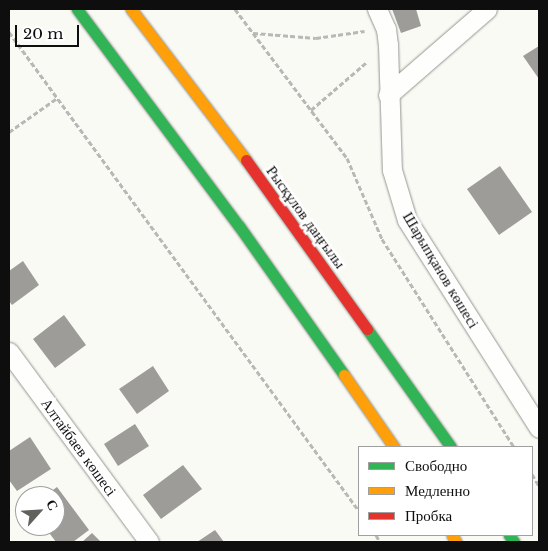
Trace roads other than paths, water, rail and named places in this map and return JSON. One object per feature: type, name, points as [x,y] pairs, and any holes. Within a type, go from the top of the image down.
[{"type":"main road","name":"Рысқұлов даңғылы","points":[[131,9],[276,200],[450,446]]},
{"type":"main road","points":[[77,10],[239,226],[393,446]]},
{"type":"street","name":"Шарыпқанов көшесі","points":[[377,9],[387,37],[392,170],[407,220],[539,428]]},
{"type":"street","points":[[388,95],[487,9]]},
{"type":"street","name":"Алтайбаев көшесі","points":[[9,352],[149,542]]}]
